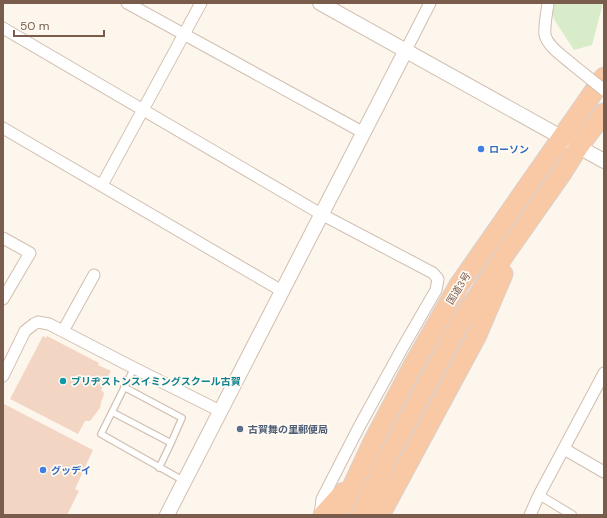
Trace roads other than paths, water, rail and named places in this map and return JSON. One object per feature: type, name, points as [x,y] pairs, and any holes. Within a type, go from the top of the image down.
[{"type":"highway","name":"国道3号","points":[[339,515],[373,442],[414,364],[459,285],[604,77]]},
{"type":"highway","name":"国道3号","points":[[361,515],[390,455],[460,324],[505,254],[562,173],[579,146],[604,113]]},
{"type":"highway","points":[[380,515],[477,335],[503,275],[505,254]]},
{"type":"highway","points":[[321,515],[355,480]]},
{"type":"street","points":[[127,3],[364,133]]},
{"type":"street","points":[[102,186],[201,3]]},
{"type":"street","points":[[320,3],[604,160]]},
{"type":"street","points":[[167,515],[430,3]]},
{"type":"street","points":[[548,3],[545,35],[552,47],[604,90]]},
{"type":"street","points":[[3,28],[321,214],[433,273],[438,279],[436,290],[403,347],[322,499],[321,515]]},
{"type":"street","points":[[3,128],[282,291]]},
{"type":"street","points":[[3,238],[30,253],[3,299]]},
{"type":"street","points":[[63,331],[94,275]]},
{"type":"street","points":[[3,376],[25,331],[38,322],[49,324],[220,411]]},
{"type":"street","points":[[530,515],[604,373]]},
{"type":"street","points":[[564,448],[604,472]]},
{"type":"street","points":[[539,496],[572,515]]},
{"type":"lane","points":[[134,368],[101,434],[184,481]]},
{"type":"lane","points":[[124,387],[182,418],[159,468]]},
{"type":"lane","points":[[112,412],[171,443]]},
{"type":"place","name":"ローソン","points":[[481,149]]},
{"type":"place","name":"ブリヂストンスイミングスクール古賀","points":[[63,381]]},
{"type":"place","name":"古賀舞の里郵便局","points":[[240,429]]},
{"type":"place","name":"グッデイ","points":[[43,470]]}]
